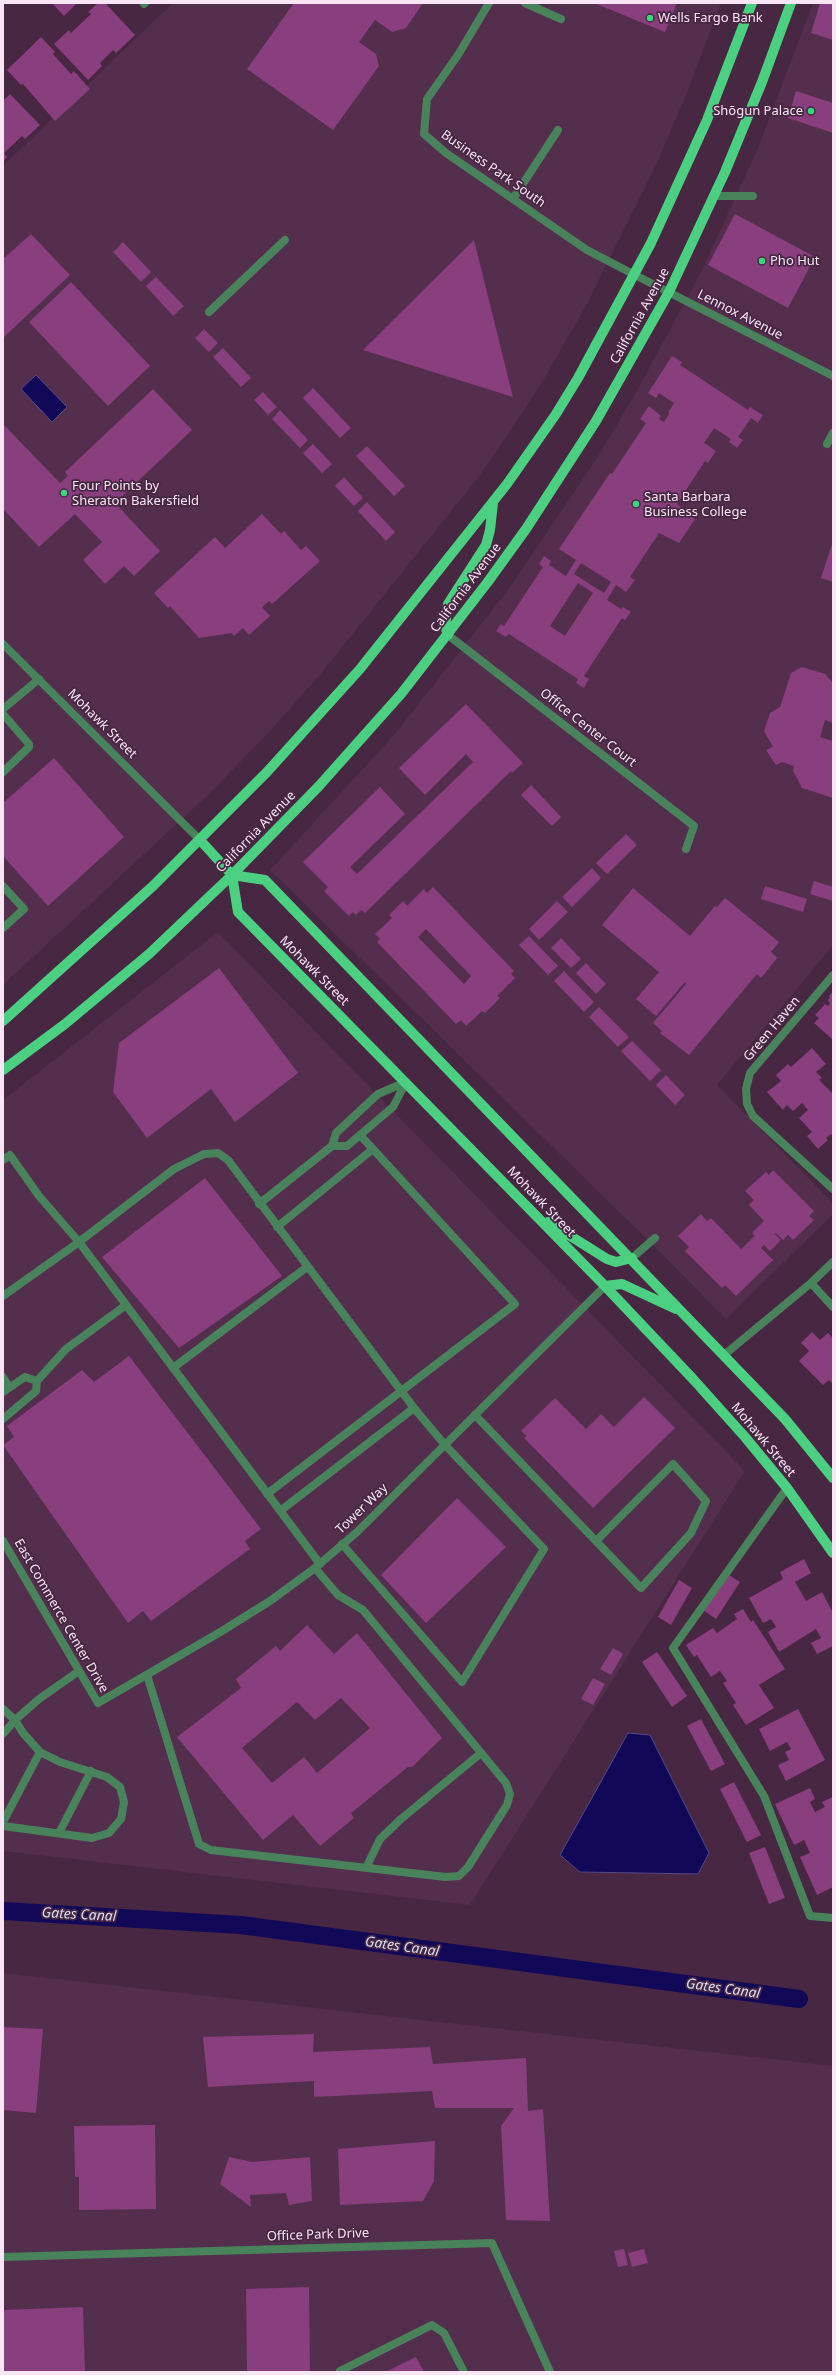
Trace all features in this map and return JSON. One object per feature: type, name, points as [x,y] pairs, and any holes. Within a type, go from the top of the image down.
[{"type":"main road","name":"California Avenue","points":[[3,1021],[32,997],[200,840],[267,772],[360,669],[493,504],[556,414],[599,342],[635,275],[700,138],[752,3]]},
{"type":"main road","name":"California Avenue","points":[[3,1070],[71,1019],[149,954],[232,875],[319,786],[401,694],[448,635],[517,541],[562,476],[596,421],[669,292],[714,196],[760,89],[791,3]]},
{"type":"main road","points":[[448,635],[445,626],[448,604],[486,545],[490,530],[493,504]]},
{"type":"main road","name":"Mohawk Street","points":[[200,840],[232,875],[238,912],[605,1286],[745,1437],[787,1488],[833,1554]]},
{"type":"main road","name":"Mohawk Street","points":[[232,875],[265,880],[785,1418],[833,1478]]},
{"type":"main road","points":[[533,1213],[607,1259],[616,1262],[632,1258]]},
{"type":"main road","points":[[605,1286],[622,1284],[684,1312]]},
{"type":"street","name":"Business Park South","points":[[489,3],[458,55],[427,99],[424,134],[446,153],[587,250],[635,275]]},
{"type":"street","points":[[525,3],[561,19]]},
{"type":"street","points":[[513,199],[558,130]]},
{"type":"street","points":[[714,196],[754,196]]},
{"type":"street","points":[[209,312],[285,240]]},
{"type":"street","name":"Lennox Avenue","points":[[635,275],[833,376]]},
{"type":"street","points":[[827,444],[833,433]]},
{"type":"street","name":"Office Center Court","points":[[448,635],[694,826],[686,849]]},
{"type":"street","name":"Mohawk Street","points":[[3,644],[200,840]]},
{"type":"street","points":[[3,709],[39,679]]},
{"type":"street","points":[[3,714],[29,744],[29,747],[3,772]]},
{"type":"street","points":[[3,886],[24,909],[3,928]]},
{"type":"street","name":"Green Haven","points":[[833,975],[750,1073],[746,1089],[747,1104],[753,1116],[833,1189]]},
{"type":"street","points":[[332,1146],[347,1146],[393,1107],[406,1082]]},
{"type":"street","points":[[259,1204],[332,1146],[336,1133],[378,1094],[406,1082]]},
{"type":"street","points":[[267,1494],[515,1304],[360,1135]]},
{"type":"street","points":[[277,1227],[373,1149]]},
{"type":"street","points":[[3,1296],[79,1242],[174,1169],[204,1154],[211,1153],[223,1155],[414,1408],[445,1445],[544,1549],[462,1682],[342,1544]]},
{"type":"street","points":[[3,1160],[10,1155],[39,1196],[79,1242],[280,1511],[338,1595],[363,1610],[506,1783],[510,1794],[507,1805],[468,1867],[459,1876],[446,1877],[211,1850],[199,1844],[147,1675]]},
{"type":"street","points":[[632,1258],[655,1238]]},
{"type":"street","points":[[724,1355],[812,1283],[833,1262]]},
{"type":"street","points":[[173,1368],[307,1267]]},
{"type":"street","points":[[812,1283],[833,1306]]},
{"type":"street","name":"Tower Way","points":[[98,1703],[270,1601],[317,1566],[445,1445],[605,1286]]},
{"type":"street","points":[[3,1419],[36,1391],[37,1381],[66,1350],[126,1305]]},
{"type":"street","points":[[3,1377],[6,1390],[26,1377],[37,1381]]},
{"type":"street","points":[[280,1511],[414,1408]]},
{"type":"street","points":[[475,1414],[596,1541],[641,1588],[691,1533],[706,1501],[673,1464],[596,1541]]},
{"type":"street","points":[[787,1488],[673,1648],[764,1796],[810,1916],[833,1918]]},
{"type":"street","name":"East Commerce Center Drive","points":[[3,1541],[98,1703]]},
{"type":"street","points":[[3,1734],[15,1720],[39,1699],[79,1671]]},
{"type":"street","points":[[3,1709],[15,1720],[23,1733],[40,1752],[60,1762],[107,1777],[120,1787],[124,1802],[121,1819],[109,1833],[92,1838],[3,1826]]},
{"type":"street","points":[[3,1822],[40,1752]]},
{"type":"street","points":[[366,1868],[380,1839],[401,1819],[481,1753]]},
{"type":"street","points":[[59,1833],[91,1771]]},
{"type":"street","name":"Office Park Drive","points":[[3,2257],[492,2243],[550,2372]]},
{"type":"street","points":[[340,2371],[432,2325],[444,2333],[464,2372]]},
{"type":"shaded area","points":[[173,3],[721,3],[687,93],[657,163],[587,304],[545,377],[512,429],[477,479],[319,676],[269,732],[208,795],[3,985],[3,166]]},
{"type":"shaded area","points":[[813,3],[833,3],[833,945],[717,1085],[833,1203],[833,1214],[726,1319],[652,1244],[270,870],[394,735],[511,586],[599,455],[639,387],[701,272],[758,148]]},
{"type":"shaded area","points":[[36,375],[67,407],[52,422],[21,389]]},
{"type":"shaded area","points":[[218,932],[745,1471],[470,1905],[3,1851],[3,1100]]},
{"type":"shaded area","points":[[628,1733],[650,1735],[709,1853],[698,1874],[580,1872],[560,1855]]},
{"type":"shaded area","points":[[3,1973],[833,2066],[833,2372],[3,2372]]},
{"type":"building","points":[[52,3],[77,3],[64,16]]},
{"type":"building","points":[[98,3],[105,3],[135,35],[116,53],[113,50],[100,63],[102,66],[88,80],[54,44],[69,30],[71,33],[91,14],[88,12]]},
{"type":"building","points":[[294,3],[423,3],[406,28],[392,32],[375,20],[359,42],[376,54],[379,66],[333,130],[247,69]]},
{"type":"building","name":"Wells Fargo Bank","points":[[594,3],[677,3],[665,32]]},
{"type":"building","points":[[820,3],[833,3],[833,40],[811,33]]},
{"type":"building","points":[[41,37],[55,52],[53,54],[71,74],[74,71],[90,89],[55,121],[23,84],[21,85],[7,70]]},
{"type":"building","name":"Shōgun Palace","points":[[796,91],[833,103],[833,133],[788,118]]},
{"type":"building","points":[[10,94],[40,125],[25,139],[22,136],[4,153],[7,157],[3,161],[3,101]]},
{"type":"building","name":"Pho Hut","points":[[735,214],[815,257],[788,308],[708,265]]},
{"type":"building","points":[[31,234],[70,275],[3,338],[3,259]]},
{"type":"building","points":[[474,240],[513,397],[363,350]]},
{"type":"building","points":[[123,242],[151,272],[141,282],[113,252]]},
{"type":"building","points":[[156,277],[184,306],[173,316],[146,286]]},
{"type":"building","points":[[71,282],[150,366],[108,406],[29,322]]},
{"type":"building","points":[[204,329],[218,343],[209,352],[195,338]]},
{"type":"building","points":[[223,348],[251,378],[241,387],[213,357]]},
{"type":"building","points":[[672,356],[682,362],[680,365],[748,410],[750,407],[763,415],[758,423],[751,418],[738,437],[743,440],[737,448],[729,442],[731,439],[714,428],[704,443],[716,451],[708,463],[705,461],[677,504],[695,519],[679,543],[659,533],[630,577],[635,580],[626,592],[616,585],[607,600],[621,609],[623,607],[631,612],[625,620],[622,618],[584,676],[589,679],[584,688],[576,683],[578,679],[509,634],[506,637],[496,631],[501,624],[504,626],[543,567],[539,564],[544,556],[551,561],[549,565],[566,576],[576,560],[559,549],[610,473],[612,474],[646,423],[640,419],[649,406],[661,416],[659,419],[664,422],[674,403],[659,393],[656,398],[648,393]],"holes":[[[581,563],[611,582],[604,593],[574,574]],[[578,583],[593,593],[565,636],[550,626]]]},
{"type":"building","points":[[313,388],[351,428],[340,438],[303,398]]},
{"type":"building","name":"Four Points by Sheraton Bakersfield","points":[[153,389],[192,430],[115,503],[160,551],[134,576],[124,566],[105,584],[83,560],[102,542],[75,514],[39,547],[3,509],[3,424],[60,483],[68,476],[65,472]]},
{"type":"building","points":[[263,392],[277,407],[268,415],[254,400]]},
{"type":"building","points":[[280,410],[308,440],[300,448],[272,419]]},
{"type":"building","points":[[313,444],[332,464],[322,473],[303,453]]},
{"type":"building","points":[[367,446],[405,486],[394,496],[356,456]]},
{"type":"building","points":[[344,477],[363,498],[354,506],[335,486]]},
{"type":"building","points":[[367,502],[395,532],[386,541],[358,511]]},
{"type":"building","points":[[262,514],[281,534],[284,531],[301,550],[306,546],[320,561],[272,604],[269,601],[262,607],[270,616],[249,635],[243,628],[234,636],[232,633],[199,638],[170,606],[168,608],[154,593],[215,537],[225,548]]},
{"type":"building","points":[[833,541],[833,582],[821,578]]},
{"type":"building","points":[[802,667],[825,674],[833,683],[833,723],[825,720],[820,737],[833,741],[833,798],[802,788],[793,771],[794,766],[782,762],[776,765],[766,750],[773,747],[764,731],[770,713],[780,707],[791,673]]},
{"type":"building","points":[[466,704],[523,763],[512,773],[511,771],[365,913],[361,910],[356,915],[353,912],[349,916],[324,891],[328,887],[303,862],[380,787],[405,814],[350,867],[357,874],[473,762],[466,754],[425,795],[399,768]]},
{"type":"building","points":[[54,758],[124,837],[48,906],[3,856],[3,803]]},
{"type":"building","points":[[531,785],[561,817],[552,826],[521,795]]},
{"type":"building","points":[[626,834],[637,845],[607,874],[596,863]]},
{"type":"building","points":[[592,868],[601,878],[572,907],[562,897]]},
{"type":"building","points":[[814,881],[833,887],[833,901],[810,894]]},
{"type":"building","points":[[765,886],[807,899],[803,912],[761,899]]},
{"type":"building","points":[[433,887],[514,971],[511,974],[515,978],[497,996],[500,998],[485,1013],[482,1011],[466,1026],[461,1020],[456,1024],[377,942],[380,939],[375,934],[392,918],[389,915],[403,901],[407,906],[424,889],[427,893]],"holes":[[[426,929],[471,976],[464,984],[418,937]]]},
{"type":"building","points":[[633,888],[690,936],[715,906],[717,907],[725,898],[779,942],[771,952],[777,958],[761,978],[757,974],[689,1055],[660,1033],[662,1031],[653,1023],[686,984],[685,982],[656,1016],[636,999],[659,972],[602,925]]},
{"type":"building","points":[[557,901],[568,912],[539,940],[529,929]]},
{"type":"building","points":[[529,936],[558,966],[548,975],[519,945]]},
{"type":"building","points":[[561,938],[581,959],[571,968],[551,948]]},
{"type":"building","points":[[586,963],[606,984],[596,994],[576,973]]},
{"type":"building","points":[[219,968],[298,1073],[235,1122],[211,1089],[147,1138],[113,1092],[119,1043]]},
{"type":"building","points":[[564,971],[594,1002],[584,1012],[554,981]]},
{"type":"building","points":[[833,991],[833,1040],[814,1023],[819,1018],[815,1015],[825,1004],[828,1006],[830,1003],[828,1000],[830,997],[829,996]]},
{"type":"building","points":[[599,1007],[629,1037],[618,1047],[589,1017]]},
{"type":"building","points":[[632,1041],[661,1070],[650,1081],[621,1051]]},
{"type":"building","points":[[812,1048],[826,1064],[816,1072],[822,1078],[819,1080],[833,1094],[833,1136],[831,1134],[826,1138],[828,1140],[818,1149],[807,1136],[812,1132],[799,1118],[808,1110],[802,1103],[793,1111],[787,1105],[783,1110],[767,1092],[781,1081],[776,1075],[788,1064],[791,1067]]},
{"type":"building","points":[[666,1075],[685,1095],[675,1105],[656,1085]]},
{"type":"building","points":[[773,1170],[814,1211],[809,1216],[814,1220],[793,1240],[788,1235],[783,1240],[776,1233],[775,1234],[781,1240],[770,1251],[764,1245],[761,1248],[773,1260],[736,1296],[725,1285],[722,1288],[685,1251],[689,1247],[678,1236],[701,1214],[707,1221],[711,1218],[741,1249],[755,1236],[752,1233],[764,1221],[749,1205],[754,1200],[745,1191],[766,1172],[769,1175]]},
{"type":"building","points":[[205,1178],[282,1276],[179,1348],[102,1257]]},
{"type":"building","points":[[812,1332],[820,1340],[828,1333],[833,1338],[833,1384],[829,1380],[823,1385],[799,1361],[809,1351],[801,1343]]},
{"type":"building","points":[[129,1356],[261,1529],[245,1541],[250,1549],[151,1621],[143,1611],[128,1623],[3,1445],[14,1437],[7,1426],[82,1370],[94,1382]]},
{"type":"building","points":[[644,1397],[675,1428],[593,1508],[524,1438],[527,1436],[521,1431],[555,1398],[586,1429],[601,1414],[614,1427]]},
{"type":"building","points":[[457,1498],[506,1547],[426,1623],[381,1575]]},
{"type":"building","points":[[804,1559],[811,1573],[795,1582],[806,1601],[822,1592],[833,1613],[833,1646],[817,1654],[811,1643],[821,1638],[816,1629],[779,1652],[768,1632],[776,1627],[771,1619],[763,1623],[749,1598],[783,1579],[780,1572]]},
{"type":"building","points":[[726,1573],[740,1582],[716,1619],[703,1610]]},
{"type":"building","points":[[679,1580],[692,1588],[671,1625],[658,1617]]},
{"type":"building","points":[[743,1609],[751,1622],[753,1620],[785,1669],[759,1685],[774,1708],[746,1725],[733,1705],[736,1703],[723,1683],[727,1681],[720,1671],[711,1677],[697,1655],[694,1657],[686,1645],[713,1628],[717,1633],[737,1619],[734,1614]]},
{"type":"building","points":[[307,1625],[334,1654],[357,1633],[442,1738],[412,1767],[408,1767],[351,1813],[354,1818],[320,1846],[293,1815],[263,1840],[177,1737],[241,1688],[236,1679],[276,1646],[280,1651]],"holes":[[[341,1698],[370,1728],[317,1773],[304,1757],[272,1783],[242,1748],[297,1702],[315,1720]]]},
{"type":"building","points":[[613,1648],[623,1654],[611,1675],[600,1669]]},
{"type":"building","points":[[657,1652],[687,1696],[672,1707],[642,1662]]},
{"type":"building","points":[[593,1678],[605,1684],[593,1705],[581,1699]]},
{"type":"building","points":[[798,1709],[825,1760],[786,1781],[778,1765],[789,1760],[785,1752],[791,1749],[787,1742],[770,1751],[759,1729]]},
{"type":"building","points":[[701,1719],[725,1764],[711,1771],[687,1726]]},
{"type":"building","points":[[734,1782],[761,1835],[747,1842],[720,1789]]},
{"type":"building","points":[[810,1788],[815,1799],[810,1802],[815,1812],[825,1807],[822,1802],[833,1797],[833,1887],[817,1895],[800,1857],[810,1853],[804,1840],[794,1845],[775,1804]]},
{"type":"building","points":[[765,1847],[785,1898],[769,1904],[749,1853]]},
{"type":"building","points":[[3,2027],[43,2029],[36,2113],[3,2110]]},
{"type":"building","points":[[314,2034],[313,2052],[430,2047],[433,2064],[526,2058],[528,2111],[543,2109],[550,2221],[506,2220],[501,2126],[514,2108],[435,2108],[432,2091],[314,2097],[314,2081],[208,2087],[203,2037]]},
{"type":"building","points":[[155,2125],[156,2209],[79,2210],[79,2177],[75,2177],[74,2126]]},
{"type":"building","points":[[435,2141],[434,2181],[423,2201],[340,2205],[338,2149]]},
{"type":"building","points":[[229,2157],[252,2162],[310,2157],[312,2201],[289,2205],[286,2193],[250,2195],[251,2207],[220,2184]]},
{"type":"building","points":[[624,2249],[628,2265],[618,2267],[614,2251]]},
{"type":"building","points":[[644,2249],[648,2263],[632,2267],[628,2253]]},
{"type":"building","points":[[309,2287],[310,2372],[247,2372],[246,2289]]},
{"type":"building","points":[[83,2307],[85,2371],[3,2372],[3,2310]]},
{"type":"building","points":[[416,2357],[424,2372],[385,2372]]},
{"type":"waterway","name":"Gates Canal","points":[[3,1911],[241,1925],[799,1999]]},
{"type":"place","name":"Wells Fargo Bank","points":[[650,18]]},
{"type":"place","name":"Shōgun Palace","points":[[811,111]]},
{"type":"place","name":"Pho Hut","points":[[762,261]]},
{"type":"place","name":"Four Points by Sheraton Bakersfield","points":[[64,493]]},
{"type":"place","name":"Santa Barbara Business College","points":[[636,504]]}]
